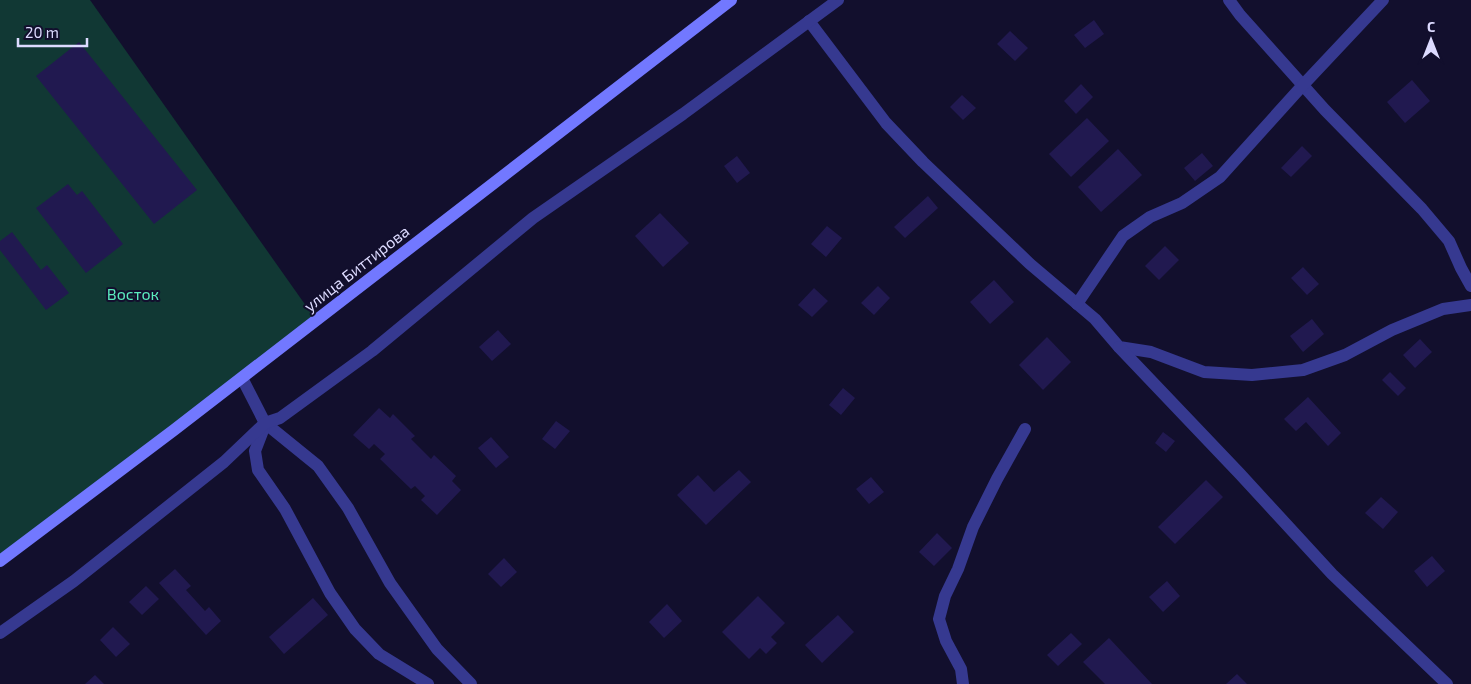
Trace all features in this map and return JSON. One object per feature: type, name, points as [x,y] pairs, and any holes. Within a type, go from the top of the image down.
[{"type":"street","name":"улица Биттирова","points":[[0,561],[242,378],[731,0]]},
{"type":"lane","points":[[0,633],[74,580],[216,468],[266,423],[280,418],[372,351],[533,218],[683,114],[838,0]]},
{"type":"lane","points":[[1228,0],[1303,85],[1422,209],[1449,241],[1471,286]]},
{"type":"lane","points":[[1077,304],[1123,236],[1150,217],[1182,203],[1220,177],[1383,0]]},
{"type":"lane","points":[[809,21],[886,123],[923,162],[1030,264],[1095,319],[1118,347],[1240,474],[1332,574],[1447,684]]},
{"type":"lane","points":[[1118,347],[1152,352],[1204,372],[1252,375],[1303,370],[1345,356],[1392,330],[1443,309],[1471,305]]},
{"type":"lane","points":[[242,378],[266,423],[318,466],[348,508],[390,583],[438,649],[471,684]]},
{"type":"lane","points":[[266,423],[255,451],[258,470],[285,509],[330,593],[355,629],[379,654],[428,684]]},
{"type":"lane","points":[[963,684],[961,669],[946,641],[939,618],[945,596],[958,569],[973,527],[997,479],[1026,429]]},
{"type":"green space","name":"Восток","points":[[0,0],[90,0],[316,320],[0,561]]},
{"type":"building","points":[[1094,20],[1104,34],[1085,48],[1074,35]]},
{"type":"building","points":[[1010,31],[1028,48],[1015,61],[997,44]]},
{"type":"building","points":[[79,42],[197,190],[154,224],[36,76]]},
{"type":"building","points":[[1412,80],[1430,101],[1405,123],[1387,102]]},
{"type":"building","points":[[1081,84],[1093,97],[1076,114],[1064,101]]},
{"type":"building","points":[[962,95],[976,108],[963,120],[950,107]]},
{"type":"building","points":[[1087,118],[1109,141],[1071,177],[1049,154]]},
{"type":"building","points":[[1302,146],[1312,156],[1291,177],[1281,168]]},
{"type":"building","points":[[1118,149],[1142,175],[1101,212],[1078,187]]},
{"type":"building","points":[[1202,153],[1213,166],[1195,181],[1184,168]]},
{"type":"building","points":[[737,156],[750,173],[737,183],[724,166]]},
{"type":"building","points":[[68,184],[77,195],[82,191],[123,244],[86,273],[36,208]]},
{"type":"building","points":[[928,196],[938,208],[905,238],[894,227]]},
{"type":"building","points":[[660,213],[689,243],[663,267],[635,236]]},
{"type":"building","points":[[827,226],[842,238],[826,257],[811,244]]},
{"type":"building","points":[[12,232],[41,270],[47,265],[69,293],[46,310],[0,250],[0,241]]},
{"type":"building","points":[[1165,246],[1179,260],[1159,280],[1145,266]]},
{"type":"building","points":[[1303,267],[1319,284],[1307,295],[1291,278]]},
{"type":"building","points":[[994,280],[1014,302],[990,324],[970,302]]},
{"type":"building","points":[[878,286],[890,298],[874,315],[861,303]]},
{"type":"building","points":[[814,288],[828,301],[812,317],[798,305]]},
{"type":"building","points":[[1312,319],[1324,334],[1303,352],[1290,336]]},
{"type":"building","points":[[498,330],[511,344],[492,361],[479,347]]},
{"type":"building","points":[[1047,337],[1071,362],[1043,390],[1019,365]]},
{"type":"building","points":[[1420,339],[1432,352],[1415,368],[1403,355]]},
{"type":"building","points":[[1390,372],[1406,388],[1398,396],[1382,380]]},
{"type":"building","points":[[843,388],[855,398],[841,415],[829,405]]},
{"type":"building","points":[[1308,397],[1341,433],[1328,446],[1306,422],[1296,431],[1284,419]]},
{"type":"building","points":[[379,408],[390,418],[393,414],[415,436],[411,439],[431,459],[434,455],[456,476],[452,481],[461,490],[437,515],[421,500],[425,496],[415,486],[411,489],[380,459],[385,454],[374,444],[369,449],[353,435]]},
{"type":"building","points":[[556,421],[570,431],[555,449],[542,439]]},
{"type":"building","points":[[1163,432],[1175,441],[1166,452],[1155,443]]},
{"type":"building","points":[[491,437],[509,457],[496,468],[478,448]]},
{"type":"building","points":[[739,470],[751,482],[706,525],[677,495],[698,475],[714,492]]},
{"type":"building","points":[[871,477],[884,492],[869,504],[856,489]]},
{"type":"building","points":[[1206,480],[1223,497],[1175,544],[1158,527]]},
{"type":"building","points":[[1381,497],[1398,512],[1383,529],[1365,513]]},
{"type":"building","points":[[937,533],[952,548],[934,566],[919,552]]},
{"type":"building","points":[[1432,556],[1445,571],[1427,587],[1414,571]]},
{"type":"building","points":[[504,558],[517,572],[501,587],[488,574]]},
{"type":"building","points":[[175,569],[191,586],[186,590],[205,611],[209,607],[221,621],[206,635],[159,583]]},
{"type":"building","points":[[1167,581],[1180,596],[1163,612],[1149,597]]},
{"type":"building","points":[[146,586],[159,599],[142,615],[129,602]]},
{"type":"building","points":[[758,596],[785,623],[771,637],[777,643],[766,654],[760,648],[749,659],[722,632]]},
{"type":"building","points":[[313,598],[328,615],[284,654],[269,637]]},
{"type":"building","points":[[667,604],[682,621],[664,638],[649,622]]},
{"type":"building","points":[[838,615],[854,632],[822,663],[805,645]]},
{"type":"building","points":[[113,627],[130,644],[116,657],[100,640]]},
{"type":"building","points":[[1071,633],[1082,644],[1058,666],[1047,655]]},
{"type":"building","points":[[1109,638],[1152,684],[1105,684],[1083,662]]},
{"type":"building","points":[[1237,674],[1247,684],[1226,684]]},
{"type":"building","points":[[95,675],[104,684],[85,684]]}]
